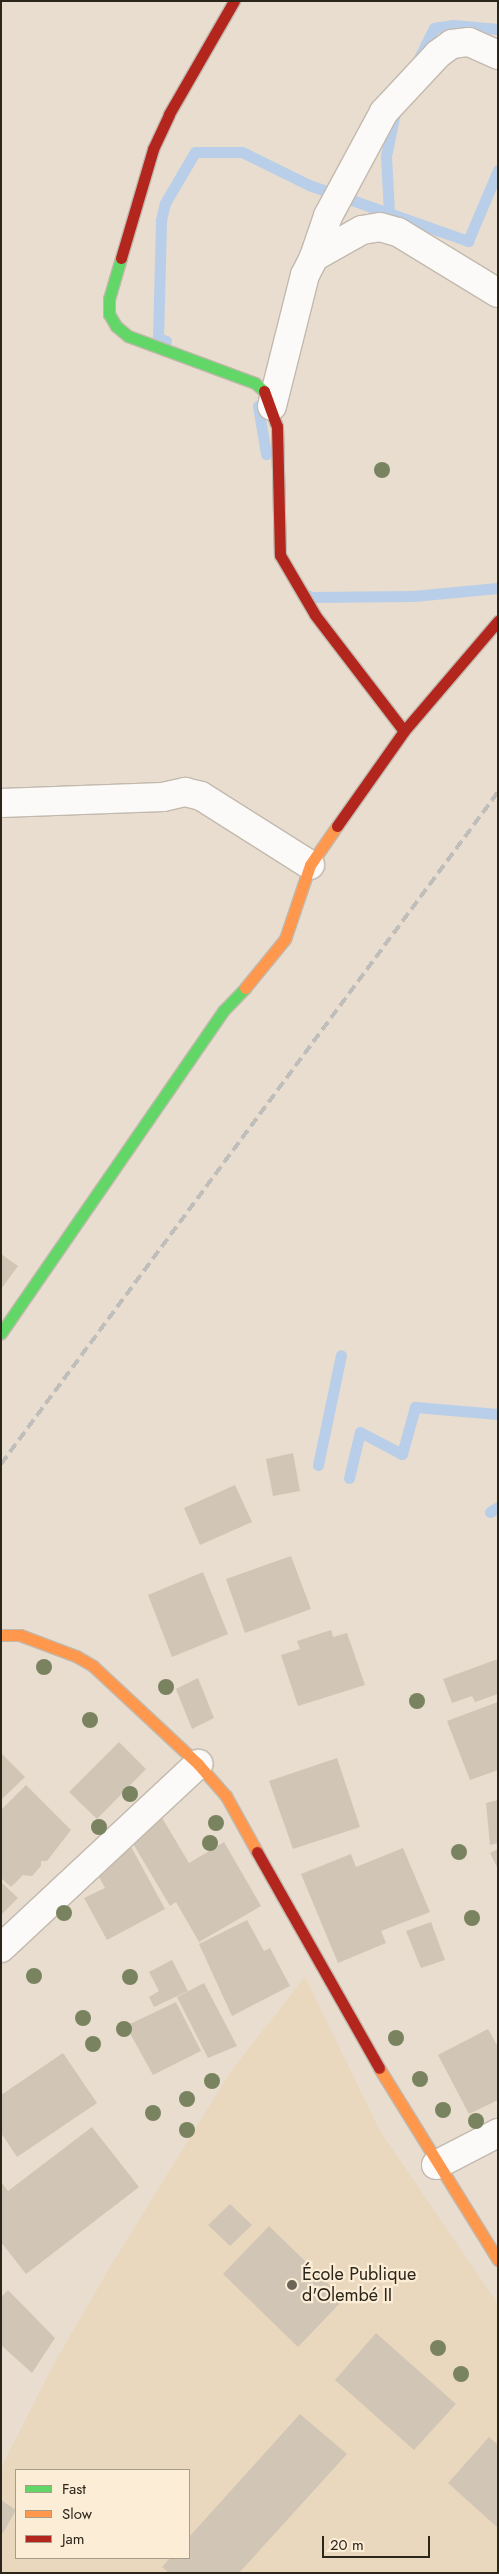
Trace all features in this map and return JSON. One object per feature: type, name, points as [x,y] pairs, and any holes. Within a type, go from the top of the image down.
[{"type":"street","points":[[234,1],[168,114],[153,149],[109,299],[109,314],[116,326],[128,336],[256,383],[264,390],[272,406],[277,426],[280,555],[315,615],[404,731]]},
{"type":"street","points":[[272,406],[304,275],[314,257],[328,216],[384,112],[438,54],[452,44],[469,42],[498,55]]},
{"type":"street","points":[[314,257],[362,230],[380,228],[398,232],[498,293]]},
{"type":"street","points":[[1,1333],[223,1011],[261,972],[285,939],[310,865],[404,731],[498,621]]},
{"type":"street","points":[[1,803],[162,797],[185,792],[201,796],[310,865]]},
{"type":"street","points":[[1,1635],[20,1635],[76,1656],[93,1666],[198,1764],[238,1813],[330,1986],[436,2165],[498,2260]]},
{"type":"street","points":[[1,1948],[198,1764]]},
{"type":"street","points":[[436,2165],[498,2133]]},
{"type":"shaded area","name":"École Publique d'Olembé II","points":[[305,1977],[380,2131],[498,2304],[498,2573],[1,2573],[1,2468],[52,2367],[110,2267],[231,2071]]},
{"type":"building","points":[[1,1254],[18,1266],[1,1289]]},
{"type":"building","points":[[293,1453],[300,1491],[273,1496],[266,1459]]},
{"type":"building","points":[[235,1485],[252,1522],[200,1545],[184,1508]]},
{"type":"building","points":[[291,1556],[311,1609],[245,1633],[226,1579]]},
{"type":"building","points":[[203,1572],[228,1634],[172,1657],[148,1595]]},
{"type":"building","points":[[331,1630],[333,1637],[347,1633],[365,1685],[298,1706],[281,1655],[300,1649],[297,1641]]},
{"type":"building","points":[[498,1659],[498,1694],[475,1702],[472,1696],[452,1703],[443,1679]]},
{"type":"building","points":[[198,1678],[214,1718],[192,1729],[176,1689]]},
{"type":"building","points":[[498,1702],[498,1770],[470,1780],[447,1721]]},
{"type":"building","points":[[119,1742],[146,1769],[97,1819],[69,1792]]},
{"type":"building","points":[[1,1753],[25,1777],[1,1800]]},
{"type":"building","points":[[337,1758],[360,1827],[293,1849],[269,1781]]},
{"type":"building","points":[[26,1785],[71,1830],[47,1861],[41,1861],[41,1866],[32,1876],[23,1875],[11,1887],[1,1878],[1,1810]]},
{"type":"building","points":[[498,1800],[498,1843],[490,1845],[486,1803]]},
{"type":"building","points":[[161,1816],[189,1863],[224,1842],[261,1906],[199,1942],[176,1902],[170,1906],[128,1835]]},
{"type":"building","points":[[129,1843],[165,1909],[107,1940],[84,1898],[105,1888],[92,1864]]},
{"type":"building","points":[[403,1848],[430,1912],[381,1931],[386,1943],[338,1963],[301,1874],[351,1854],[356,1867]]},
{"type":"building","points":[[498,1849],[498,1869],[490,1853]]},
{"type":"building","points":[[1,1882],[18,1898],[1,1915]]},
{"type":"building","points":[[247,1920],[264,1951],[270,1948],[290,1986],[232,2016],[199,1944]]},
{"type":"building","points":[[431,1922],[445,1960],[421,1968],[406,1931]]},
{"type":"building","points":[[172,1960],[188,1991],[154,2007],[149,1997],[159,1991],[149,1972]]},
{"type":"building","points":[[204,1983],[237,2046],[208,2058],[177,1997]]},
{"type":"building","points":[[176,2002],[201,2051],[153,2075],[126,2026]]},
{"type":"building","points":[[488,2029],[498,2047],[498,2100],[469,2114],[438,2055]]},
{"type":"building","points":[[63,2053],[97,2103],[17,2157],[1,2133],[1,2095]]},
{"type":"building","points":[[92,2127],[139,2187],[26,2274],[1,2242],[1,2182],[8,2191]]},
{"type":"building","points":[[230,2204],[252,2225],[230,2246],[208,2225]]},
{"type":"building","points":[[269,2226],[344,2299],[298,2347],[223,2274]]},
{"type":"building","points":[[8,2290],[55,2338],[32,2373],[1,2345],[1,2297]]},
{"type":"building","points":[[376,2333],[456,2404],[414,2450],[335,2380]]},
{"type":"building","points":[[300,2414],[347,2454],[239,2573],[169,2573],[162,2567],[169,2559],[190,2559],[190,2536]]},
{"type":"building","points":[[489,2437],[498,2445],[498,2528],[448,2483]]},
{"type":"building","points":[[1,2500],[15,2509],[15,2512],[3,2533],[1,2532]]},
{"type":"waterway","points":[[416,64],[434,28],[453,25],[498,29]]},
{"type":"waterway","points":[[389,212],[386,156],[395,113]]},
{"type":"waterway","points":[[166,341],[158,338],[161,220],[165,203],[195,152],[242,152],[309,185],[468,241],[498,170]]},
{"type":"waterway","points":[[258,406],[266,454]]},
{"type":"waterway","points":[[307,595],[311,597],[413,596],[498,588]]},
{"type":"waterway","points":[[318,1465],[341,1355]]},
{"type":"waterway","points":[[349,1478],[360,1432],[402,1454],[415,1407],[498,1414]]},
{"type":"waterway","points":[[490,1512],[498,1507]]},
{"type":"railway","points":[[1,1464],[498,792]]},
{"type":"traffic: fast","points":[[121,258],[109,299],[109,314],[116,326],[128,336],[255,383],[264,391]]},
{"type":"traffic: fast","points":[[1,1333],[223,1011],[245,988]]},
{"type":"traffic: slow","points":[[245,988],[285,939],[310,865],[337,826]]},
{"type":"traffic: slow","points":[[1,1635],[20,1635],[76,1656],[93,1666],[198,1764],[226,1796],[257,1852]]},
{"type":"traffic: slow","points":[[379,2068],[498,2260]]},
{"type":"traffic: jam","points":[[121,258],[153,149],[169,114],[234,1]]},
{"type":"traffic: jam","points":[[264,391],[277,426],[280,555],[315,615],[404,731]]},
{"type":"traffic: jam","points":[[337,826],[404,731],[498,621]]},
{"type":"traffic: jam","points":[[257,1852],[379,2068]]},
{"type":"place","name":"École Publique d'Olembé II","points":[[292,2285]]}]
